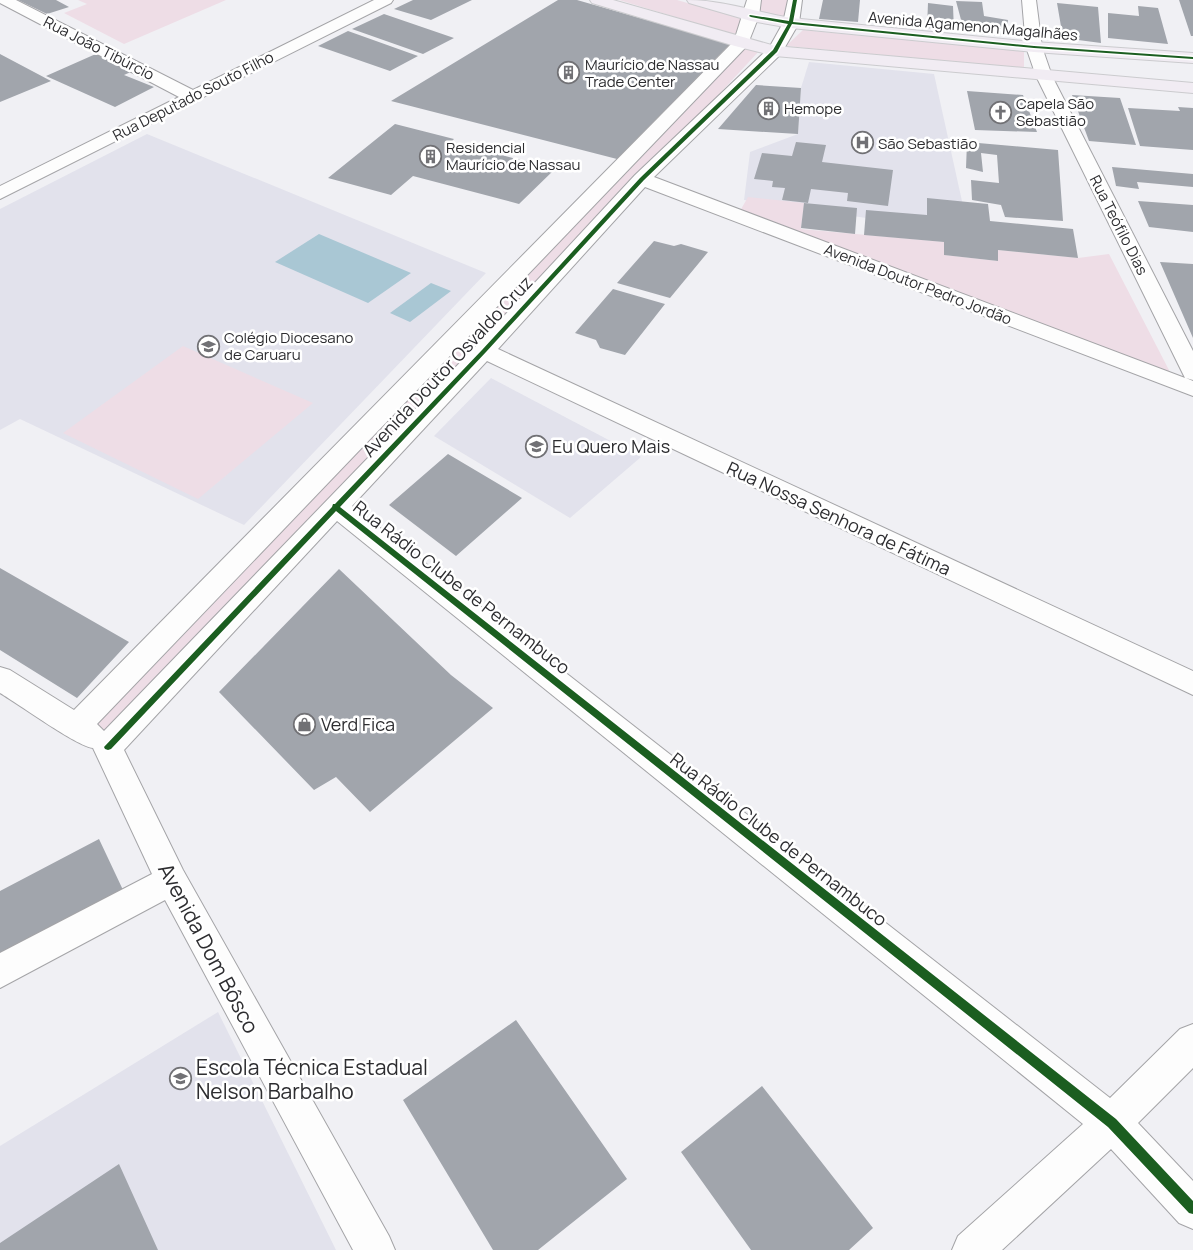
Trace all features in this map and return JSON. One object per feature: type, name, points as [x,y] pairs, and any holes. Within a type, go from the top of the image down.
[{"type":"main road","points":[[598,0],[741,43],[775,51],[1193,88]]},
{"type":"main road","name":"Avenida Agamenon Magalhães","points":[[694,0],[752,16],[791,23],[1034,47],[1193,58]]},
{"type":"street","name":"Rua João Tibúrcio","points":[[5,0],[193,96]]},
{"type":"street","name":"Rua Deputado Souto Filho","points":[[0,193],[386,0]]},
{"type":"street","name":"Avenida Doutor Osvaldo Cruz","points":[[76,726],[741,43],[752,16],[754,0]]},
{"type":"street","name":"Avenida Doutor Osvaldo Cruz","points":[[108,747],[484,351],[642,179],[775,51],[791,23],[795,0]]},
{"type":"street","name":"Rua Teófilo Dias","points":[[1029,0],[1034,47],[1044,76],[1193,373]]},
{"type":"street","name":"Avenida Doutor Pedro Jordão","points":[[642,179],[1193,388]]},
{"type":"street","name":"Rua Nossa Senhora de Fátima","points":[[484,351],[1193,684]]},
{"type":"street","name":"Rua Rádio Clube de Pernambuco","points":[[335,506],[1112,1123],[1193,1209]]},
{"type":"street","points":[[0,678],[108,747]]},
{"type":"street","name":"Avenida Dom Bôsco","points":[[108,747],[171,880],[375,1250]]},
{"type":"street","points":[[0,971],[171,880]]},
{"type":"street","points":[[972,1250],[1112,1123],[1193,1042]]},
{"type":"shaded area","points":[[78,0],[226,0],[124,44],[64,13],[87,4]]},
{"type":"shaded area","points":[[619,0],[677,0],[743,19],[738,36]]},
{"type":"shaded area","points":[[761,0],[788,0],[785,19],[759,14]]},
{"type":"shaded area","points":[[803,30],[1024,51],[1024,68],[786,46]]},
{"type":"shaded area","points":[[745,45],[760,50],[482,350],[109,742],[83,724]]},
{"type":"shaded area","name":"São Sebastião","points":[[809,62],[934,74],[969,233],[744,200],[750,152],[798,134],[801,88]]},
{"type":"shaded area","name":"Colégio Diocesano de Caruaru","points":[[147,134],[486,273],[244,525],[20,419],[0,430],[0,209]]},
{"type":"shaded area","points":[[748,197],[804,203],[801,229],[944,242],[945,255],[998,261],[998,250],[1078,258],[1109,254],[1171,374],[740,211]]},
{"type":"shaded area","points":[[183,346],[313,403],[198,499],[63,433]]},
{"type":"shaded area","name":"Eu Quero Mais","points":[[491,378],[641,457],[570,518],[434,436]]},
{"type":"shaded area","name":"Escola Técnica Estadual Nelson Barbalho","points":[[218,1012],[336,1250],[0,1250],[0,1146]]},
{"type":"water","points":[[319,234],[411,273],[368,303],[275,262]]},
{"type":"water","points":[[431,283],[451,291],[410,322],[390,313]]},
{"type":"building","points":[[18,0],[56,0],[69,7],[47,14]]},
{"type":"building","points":[[413,0],[472,0],[431,20],[394,9]]},
{"type":"building","name":"Maurício de Nassau Trade Center","points":[[558,0],[577,0],[730,44],[617,159],[391,101]]},
{"type":"building","points":[[823,0],[860,0],[858,22],[819,19]]},
{"type":"building","points":[[1179,0],[1193,0],[1193,36],[1191,36]]},
{"type":"building","points":[[956,1],[982,2],[984,16],[1008,20],[1006,35],[964,31]]},
{"type":"building","points":[[928,3],[953,6],[954,31],[927,28]]},
{"type":"building","points":[[1057,3],[1098,7],[1101,43],[1063,38]]},
{"type":"building","points":[[1138,6],[1158,8],[1168,44],[1108,38],[1108,13],[1139,16]]},
{"type":"building","points":[[384,14],[454,38],[423,54],[352,29]]},
{"type":"building","points":[[348,31],[418,56],[390,71],[318,46]]},
{"type":"building","points":[[98,53],[133,71],[124,75],[154,87],[115,107],[46,76]]},
{"type":"building","points":[[0,54],[51,81],[0,102]]},
{"type":"building","name":"Hemope","points":[[756,85],[801,88],[798,134],[718,129]]},
{"type":"building","name":"Capela São Sebastião","points":[[967,91],[1023,95],[1037,132],[975,130]]},
{"type":"building","points":[[1072,95],[1120,98],[1136,145],[1089,141]]},
{"type":"building","points":[[1178,107],[1193,108],[1193,150],[1140,146],[1128,108],[1180,111]]},
{"type":"building","name":"Residencial Maurício de Nassau","points":[[395,124],[454,139],[451,142],[555,169],[519,204],[413,176],[391,195],[328,178]]},
{"type":"building","points":[[796,142],[826,145],[822,162],[893,170],[888,206],[847,201],[848,193],[811,189],[808,203],[782,200],[785,188],[772,187],[773,181],[754,179],[762,153],[792,156]]},
{"type":"building","points":[[967,142],[1058,150],[1063,221],[1005,217],[1001,205],[972,200],[971,180],[999,183],[997,155],[981,153],[983,172],[966,168]]},
{"type":"building","points":[[1112,167],[1193,174],[1193,187],[1137,182],[1139,189],[1116,186]]},
{"type":"building","points":[[927,198],[988,204],[990,221],[1073,229],[1078,258],[998,250],[998,261],[944,255],[944,242],[864,235],[866,210],[927,215]]},
{"type":"building","points":[[1138,201],[1193,205],[1193,232],[1149,227]]},
{"type":"building","points":[[804,203],[857,208],[855,234],[801,228]]},
{"type":"building","points":[[654,241],[674,246],[681,244],[708,252],[670,298],[617,283]]},
{"type":"building","points":[[1160,262],[1193,264],[1193,338]]},
{"type":"building","points":[[613,289],[665,304],[625,355],[600,348],[596,340],[575,333]]},
{"type":"building","points":[[448,454],[522,498],[456,556],[389,505]]},
{"type":"building","points":[[0,568],[129,642],[77,698],[0,650]]},
{"type":"building","points":[[339,569],[451,675],[493,708],[370,812],[336,777],[314,790],[219,692]]},
{"type":"building","points":[[99,839],[123,890],[0,957],[0,891]]},
{"type":"building","points":[[516,1020],[627,1179],[538,1250],[493,1250],[403,1100]]},
{"type":"building","points":[[762,1086],[873,1228],[849,1250],[751,1250],[681,1152]]},
{"type":"building","points":[[119,1164],[158,1250],[0,1250],[0,1243]]},
{"type":"cycle path","points":[[108,747],[484,351],[642,179],[775,51],[791,23],[795,0]]},
{"type":"cycle path","points":[[751,16],[791,23],[1034,47],[1193,58]]},
{"type":"cycle path","points":[[335,506],[1112,1123],[1193,1209]]},
{"type":"place","name":"Maurício de Nassau Trade Center","points":[[569,73]]},
{"type":"place","name":"Hemope","points":[[768,108]]},
{"type":"place","name":"Capela São Sebastião","points":[[1000,112]]},
{"type":"place","name":"São Sebastião","points":[[862,143]]},
{"type":"place","name":"Residencial Maurício de Nassau","points":[[430,156]]},
{"type":"place","name":"Colégio Diocesano de Caruaru","points":[[208,346]]},
{"type":"place","name":"Eu Quero Mais","points":[[536,446]]},
{"type":"place","name":"Verd Fica","points":[[305,724]]},
{"type":"place","name":"Escola Técnica Estadual Nelson Barbalho","points":[[180,1079]]}]
